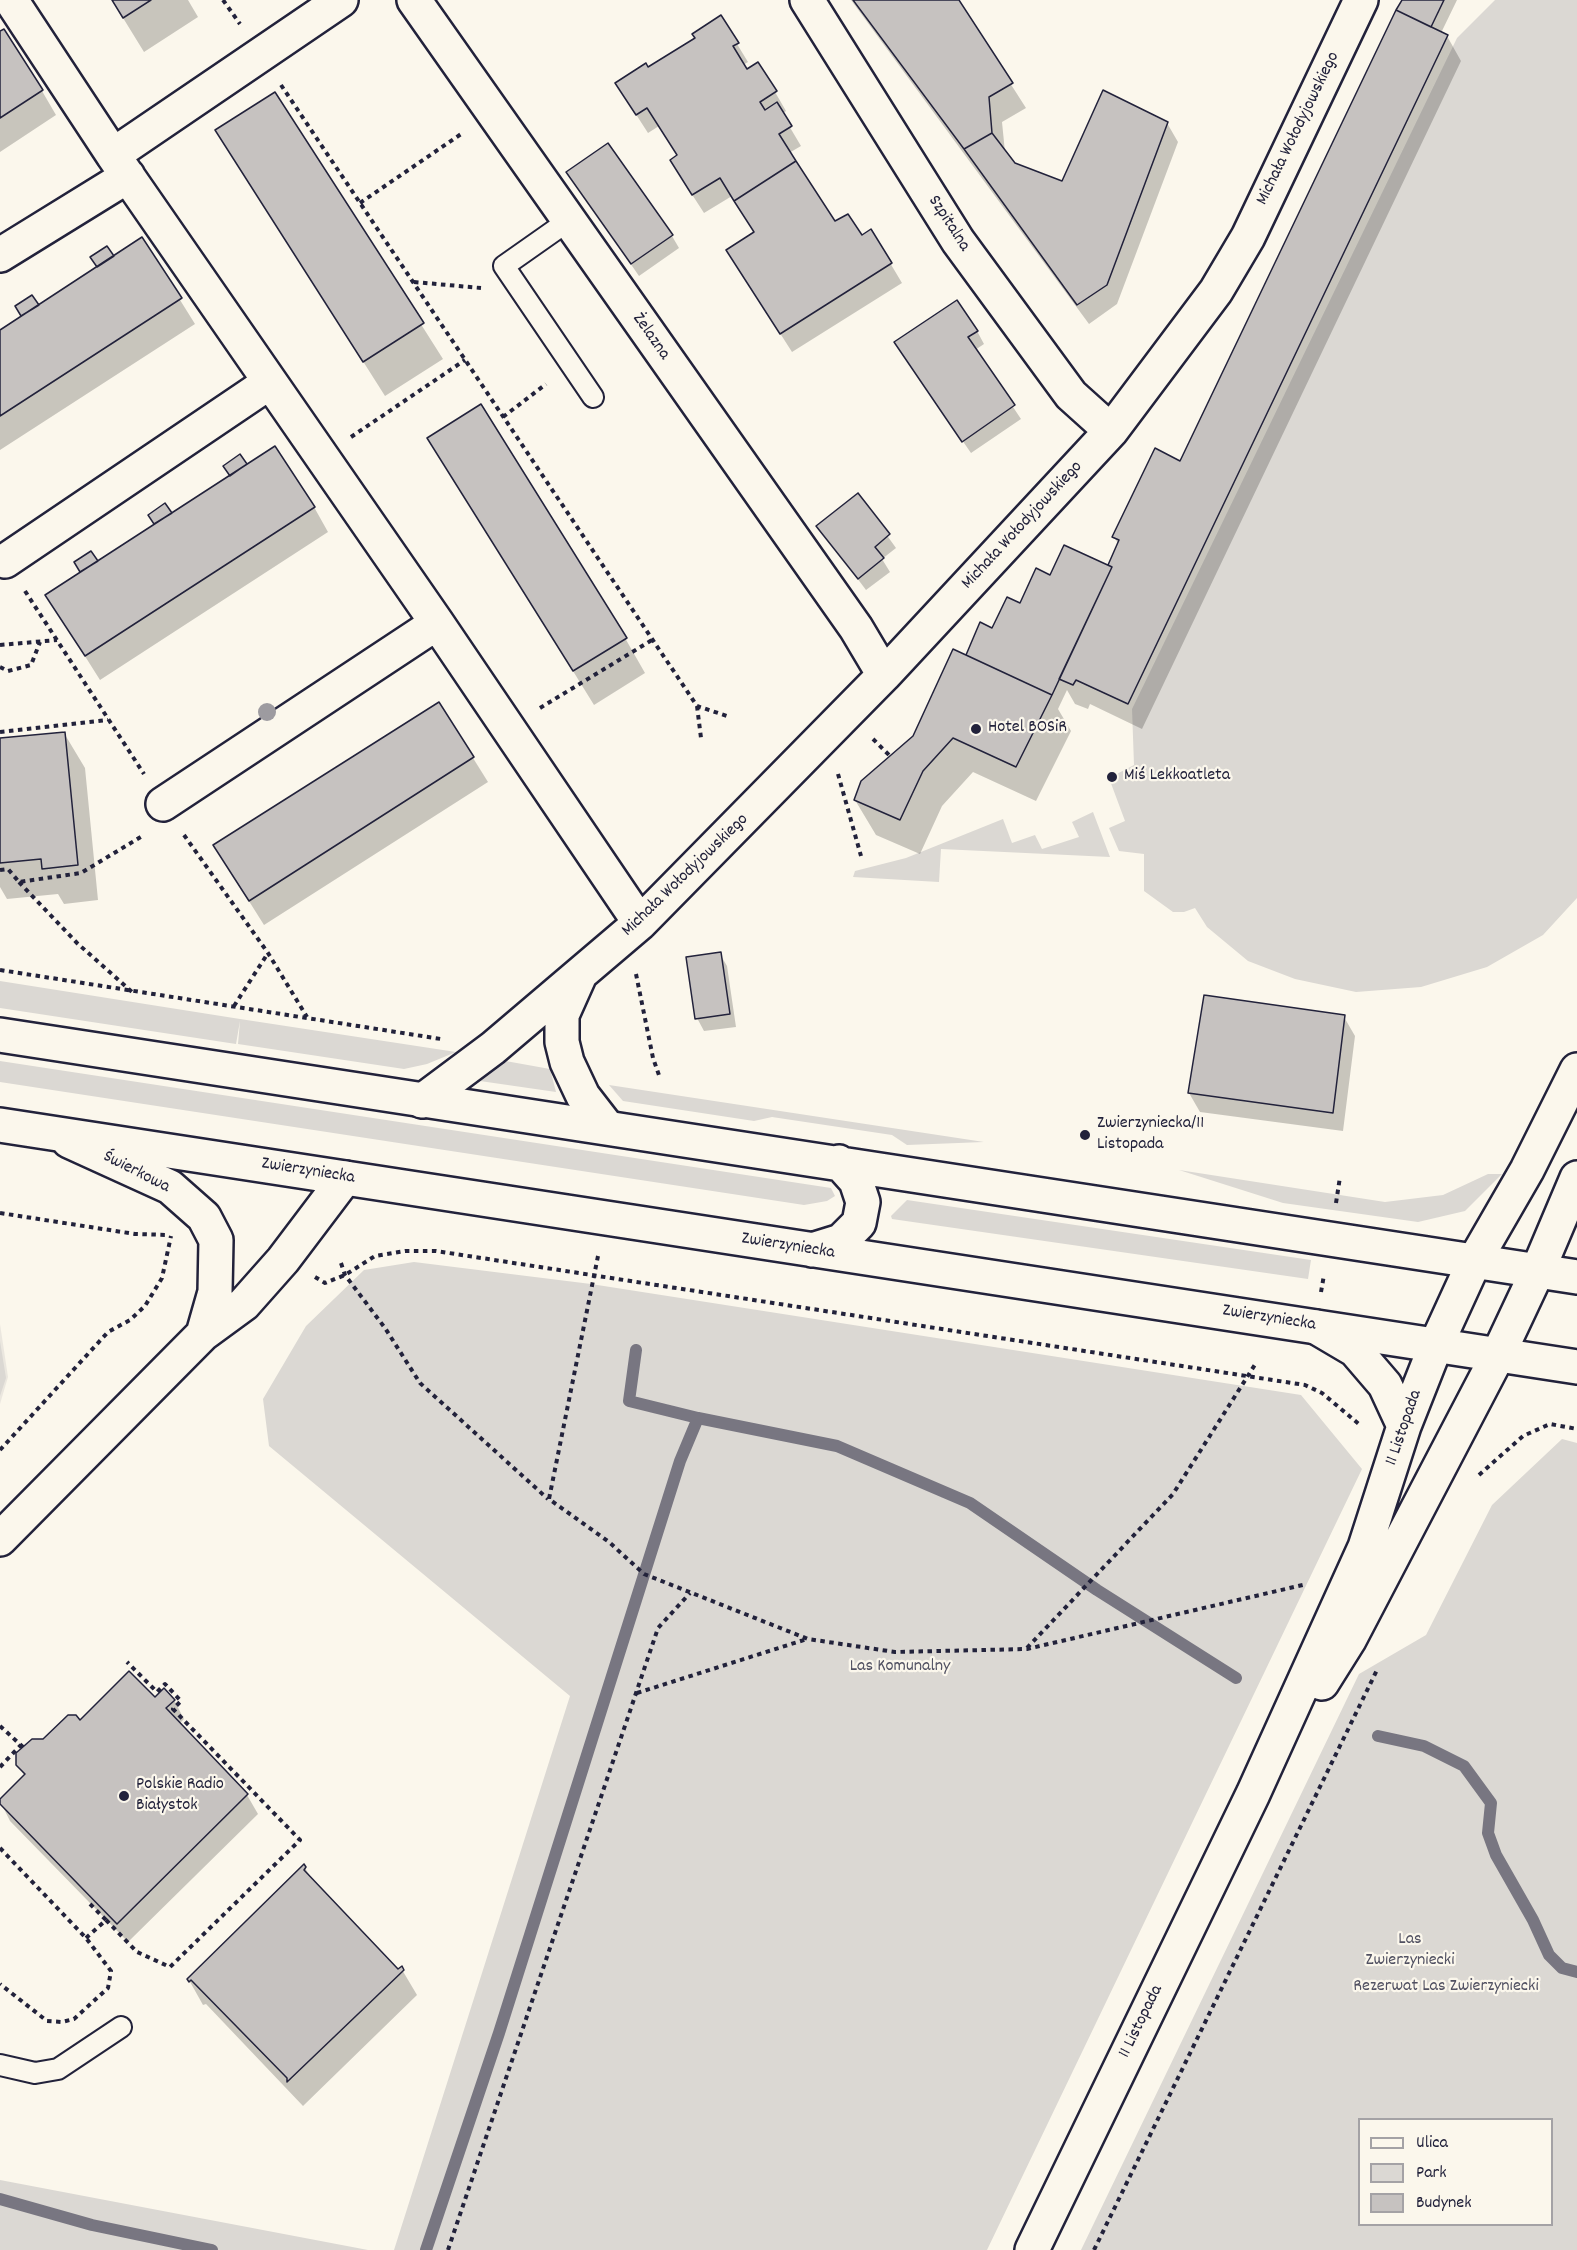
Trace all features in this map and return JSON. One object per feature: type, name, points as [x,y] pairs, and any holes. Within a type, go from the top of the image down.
[{"type":"street","points":[[11,0],[120,166],[437,623],[640,924]]},
{"type":"street","points":[[0,255],[120,166],[261,54],[341,0]]},
{"type":"street","name":"Żelazna","points":[[414,0],[856,628],[884,675]]},
{"type":"street","name":"Szpitalna","points":[[807,0],[958,241],[1071,396],[1111,431]]},
{"type":"street","name":"Michała Wołodyjowskiego","points":[[422,1101],[493,1048],[640,924],[884,675],[1111,431],[1216,291],[1248,237],[1361,0]]},
{"type":"street","points":[[5,561],[270,382]]},
{"type":"street","points":[[168,811],[437,623]]},
{"type":"street","name":"Michała Wołodyjowskiego","points":[[581,973],[562,1016],[562,1042],[567,1062],[583,1095],[607,1127]]},
{"type":"street","points":[[0,1035],[1577,1277]]},
{"type":"street","name":"11 Listopada","points":[[1032,2250],[1253,1794],[1365,1547],[1401,1436],[1436,1345],[1475,1260],[1527,1170],[1577,1070]]},
{"type":"street","name":"Zwierzyniecka","points":[[0,1125],[1577,1367]]},
{"type":"street","name":"Świerkowa","points":[[50,1133],[170,1187],[204,1217],[216,1240],[216,1271],[215,1292],[203,1334]]},
{"type":"street","points":[[812,1250],[841,1241],[859,1223],[863,1202],[856,1181],[839,1162]]},
{"type":"street","name":"Świerkowa","points":[[0,1539],[203,1334],[244,1304],[283,1260],[345,1178]]},
{"type":"street","name":"11 Listopada","points":[[1253,1794],[1349,1640],[1498,1355],[1538,1270],[1577,1178]]},
{"type":"street","points":[[1315,1326],[1354,1350],[1385,1385],[1401,1436]]},
{"type":"lane","points":[[568,221],[504,266],[594,397]]},
{"type":"lane","points":[[0,2064],[35,2073],[58,2069],[121,2027]]},
{"type":"path","points":[[261,54],[697,706],[700,738]]},
{"type":"path","points":[[360,203],[492,112]]},
{"type":"path","points":[[413,282],[520,291]]},
{"type":"path","points":[[503,417],[547,386],[540,374],[565,356]]},
{"type":"path","points":[[322,457],[465,360]]},
{"type":"path","points":[[5,561],[168,811],[268,953],[307,1017]]},
{"type":"path","points":[[0,645],[57,640]]},
{"type":"path","points":[[509,728],[652,640]]},
{"type":"path","points":[[0,667],[8,671],[31,665],[40,642]]},
{"type":"path","points":[[697,706],[727,716]]},
{"type":"path","points":[[0,732],[108,720]]},
{"type":"path","points":[[865,730],[890,756]]},
{"type":"path","points":[[837,771],[861,856]]},
{"type":"path","points":[[19,882],[81,873],[168,811]]},
{"type":"path","points":[[0,870],[8,868],[77,943],[133,992]]},
{"type":"path","points":[[234,1006],[268,953]]},
{"type":"path","points":[[634,963],[653,1058],[660,1078]]},
{"type":"path","points":[[0,970],[493,1048]]},
{"type":"path","points":[[0,1213],[135,1234],[171,1235],[162,1278],[145,1306],[130,1320],[108,1332],[0,1450]]},
{"type":"path","points":[[317,1278],[325,1283],[345,1275],[375,1256],[405,1251],[436,1251],[1305,1385],[1322,1393],[1369,1432],[1401,1436]]},
{"type":"path","points":[[549,1499],[598,1256]]},
{"type":"path","points":[[341,1263],[345,1275],[385,1328],[420,1383],[549,1499],[609,1542],[644,1574],[808,1639],[895,1652],[1027,1649],[1312,1583],[1308,1594]]},
{"type":"path","points":[[1027,1649],[1173,1494],[1256,1364]]},
{"type":"path","points":[[1440,1465],[1474,1480],[1523,1436],[1550,1424],[1577,1429]]},
{"type":"path","points":[[448,2250],[658,1628],[690,1593]]},
{"type":"path","points":[[636,1694],[808,1639]]},
{"type":"path","points":[[1094,2250],[1383,1659]]},
{"type":"path","points":[[89,1903],[137,1952],[170,1967],[300,1840],[173,1709],[181,1701],[165,1684],[157,1692],[127,1662]]},
{"type":"path","points":[[0,1726],[22,1746],[0,1767]]},
{"type":"path","points":[[0,1848],[86,1938],[111,1971],[108,1988],[74,2019],[62,2022],[46,2020],[0,1984]]},
{"type":"path","points":[[86,1938],[106,1920]]},
{"type":"shaded area","points":[[0,1324],[8,1377],[0,1404]]},
{"type":"green space","points":[[1495,0],[1577,0],[1577,898],[1543,935],[1487,967],[1421,987],[1356,992],[1295,979],[1248,961],[1207,927],[1195,908],[1184,912],[1173,912],[1144,891],[1144,854],[1119,851],[1109,828],[1125,821],[1109,778],[1134,765],[1132,709],[1457,38]]},
{"type":"green space","points":[[1093,812],[1110,857],[941,849],[939,882],[853,877],[855,871],[906,858],[1003,819],[1012,843],[1035,835],[1042,849],[1079,837],[1072,822]]},
{"type":"green space","points":[[0,981],[456,1052],[427,1064],[404,1069],[238,1044],[240,1021],[236,1044],[0,1008]]},
{"type":"green space","points":[[500,1060],[550,1069],[556,1092],[480,1081]]},
{"type":"green space","points":[[0,1061],[831,1188],[835,1196],[827,1201],[804,1205],[0,1082]]},
{"type":"green space","points":[[609,1085],[984,1142],[907,1145],[892,1135],[772,1117],[754,1121],[623,1101]]},
{"type":"green space","points":[[1179,1170],[1385,1202],[1443,1195],[1488,1174],[1502,1174],[1465,1211],[1418,1222],[1283,1203]]},
{"type":"green space","points":[[907,1200],[1311,1260],[1308,1279],[892,1219],[891,1216]]},
{"type":"green space","name":"Las Komunalny","points":[[414,1262],[591,1284],[1301,1395],[1362,1469],[987,2250],[394,2250],[570,1696],[269,1446],[263,1399],[306,1326],[364,1270]]},
{"type":"green space","points":[[0,1341],[6,1378],[0,1396]]},
{"type":"green space","name":"Las Zwierzyniecki","points":[[1562,1439],[1577,1443],[1577,2250],[1081,2250],[1359,1674],[1426,1635],[1492,1505]]},
{"type":"green space","points":[[0,2180],[368,2250],[0,2250]]},
{"type":"building","points":[[112,0],[151,0],[123,18]]},
{"type":"building","points":[[853,0],[959,0],[1013,83],[989,97],[992,133],[964,149]]},
{"type":"building","points":[[1402,0],[1444,0],[1431,27],[1396,10]]},
{"type":"building","points":[[1396,10],[1448,35],[1128,704],[1076,680],[1073,685],[1059,679],[1112,567],[1108,565],[1119,540],[1112,537],[1155,448],[1180,461]]},
{"type":"building","points":[[721,15],[739,43],[733,46],[747,69],[758,62],[777,91],[760,102],[765,110],[777,102],[792,126],[779,134],[796,161],[734,201],[720,178],[692,195],[670,160],[677,155],[647,108],[636,115],[615,83],[646,63],[648,67],[695,38],[692,34]]},
{"type":"building","points":[[4,29],[43,90],[0,118],[0,31]]},
{"type":"building","points":[[1103,90],[1168,122],[1107,285],[1077,305],[964,149],[992,133],[1015,163],[1062,181]]},
{"type":"building","points":[[275,92],[424,323],[363,362],[215,130]]},
{"type":"building","points":[[608,143],[673,235],[631,264],[566,172]]},
{"type":"building","points":[[796,161],[835,221],[848,214],[862,235],[871,229],[892,263],[780,334],[726,250],[754,232],[734,201]]},
{"type":"building","points":[[142,237],[182,298],[0,416],[0,330]]},
{"type":"building","points":[[107,246],[114,256],[97,267],[90,257]]},
{"type":"building","points":[[32,295],[39,305],[21,316],[15,306]]},
{"type":"building","points":[[957,300],[978,331],[968,337],[1015,405],[962,442],[894,342]]},
{"type":"building","points":[[481,404],[627,638],[573,671],[427,438]]},
{"type":"building","points":[[275,446],[315,507],[85,656],[45,595]]},
{"type":"building","points":[[240,454],[247,464],[230,476],[223,466]]},
{"type":"building","points":[[858,493],[890,534],[875,547],[884,558],[858,579],[816,526]]},
{"type":"building","points":[[165,503],[172,513],[154,524],[148,515]]},
{"type":"building","points":[[1064,545],[1112,567],[1052,695],[966,655],[980,622],[992,628],[1007,597],[1020,603],[1036,568],[1050,575]]},
{"type":"building","points":[[91,551],[98,561],[80,572],[74,562]]},
{"type":"building","name":"Hotel BOSiR","points":[[953,649],[1052,695],[1016,767],[953,738],[923,771],[900,820],[854,800],[861,781],[913,736]]},
{"type":"building","points":[[439,702],[474,757],[249,901],[213,845]]},
{"type":"building","points":[[65,732],[78,865],[42,869],[41,859],[0,863],[0,738]]},
{"type":"building","points":[[721,952],[730,1014],[695,1019],[686,957]]},
{"type":"building","points":[[1204,995],[1345,1015],[1333,1113],[1188,1093]]},
{"type":"building","name":"Polskie Radio Białystok","points":[[129,1671],[155,1697],[164,1688],[175,1700],[166,1708],[248,1794],[117,1924],[0,1804],[0,1799],[25,1774],[16,1765],[16,1753],[32,1739],[43,1739],[68,1715],[76,1715],[80,1720]]},
{"type":"building","points":[[304,1864],[306,1867],[304,1870],[398,1969],[402,1966],[404,1970],[287,2082],[287,2078],[191,1980],[189,1982],[187,1979]]},
{"type":"waterway","points":[[636,1350],[629,1401],[698,1418]]},
{"type":"waterway","points":[[426,2250],[499,2033],[680,1461],[698,1418],[837,1446],[970,1503],[1097,1590],[1236,1678]]},
{"type":"waterway","points":[[1378,1736],[1424,1746],[1464,1766],[1491,1803],[1488,1833],[1496,1855],[1533,1920],[1549,1955],[1562,1968],[1577,1972]]},
{"type":"waterway","points":[[0,2199],[92,2225],[212,2250]]},
{"type":"place","name":"Hotel BOSiR","points":[[976,729]]},
{"type":"place","name":"Miś Lekkoatleta","points":[[1112,777]]},
{"type":"place","name":"Zwierzyniecka/11 Listopada","points":[[1085,1135]]},
{"type":"place","name":"Polskie Radio Białystok","points":[[124,1796]]},
{"type":"park label","name":"Rezerwat Las Zwierzyniecki","points":[[1446,1988]]}]
